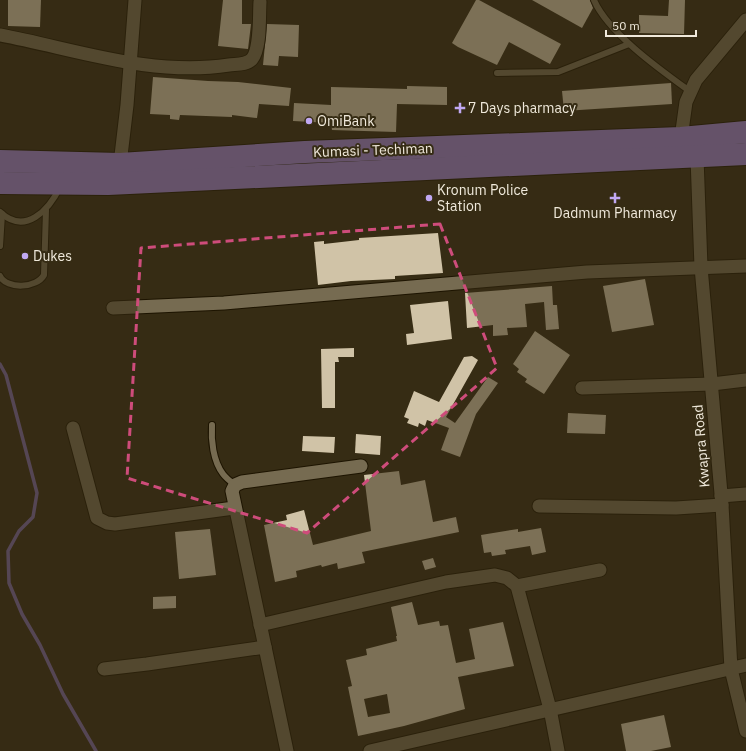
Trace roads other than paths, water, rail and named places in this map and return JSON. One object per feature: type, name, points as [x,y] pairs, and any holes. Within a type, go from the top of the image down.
[{"type":"highway","name":"Kumasi - Techiman","points":[[0,161],[120,164],[305,152],[681,138],[746,132]]},
{"type":"highway","points":[[0,183],[108,184],[304,176],[620,159],[746,154]]},
{"type":"street","points":[[120,164],[135,0]]},
{"type":"street","points":[[0,35],[130,63],[207,68],[247,62],[253,57],[257,48],[260,2]]},
{"type":"street","points":[[681,138],[686,102],[696,80],[746,20]]},
{"type":"street","name":"Kwapra Road","points":[[697,157],[701,267],[722,501],[731,669],[746,731]]},
{"type":"street","points":[[113,308],[231,302],[586,272],[746,266]]},
{"type":"street","points":[[582,388],[712,384],[746,380]]},
{"type":"street","points":[[73,428],[97,518],[107,523],[115,524],[234,508]]},
{"type":"street","points":[[287,751],[234,508],[232,491],[235,485],[361,466]]},
{"type":"street","points":[[539,506],[676,508],[722,501],[746,494]]},
{"type":"street","points":[[517,586],[600,570]]},
{"type":"street","points":[[260,625],[446,582],[495,575],[507,578],[517,586],[550,709],[558,751]]},
{"type":"street","points":[[104,669],[265,647]]},
{"type":"street","points":[[370,751],[746,665]]},
{"type":"lane","points":[[594,0],[599,10],[629,44],[691,92]]},
{"type":"lane","points":[[496,74],[558,72],[629,44]]},
{"type":"lane","points":[[0,246],[1,213],[13,220],[25,221],[35,218],[46,210],[53,202],[61,184]]},
{"type":"lane","points":[[0,276],[3,281],[16,284],[35,284],[42,278],[44,275],[46,210]]},
{"type":"lane","points":[[212,425],[211,441],[219,468],[223,475],[235,485]]},
{"type":"waterway","points":[[0,364],[6,375],[37,493],[33,517],[19,531],[8,551],[9,583],[22,614],[40,645],[63,694],[96,751]]},
{"type":"place","name":"7 Days pharmacy","points":[[460,108]]},
{"type":"place","name":"OmiBank","points":[[309,121]]},
{"type":"place","name":"Kronum Police Station","points":[[429,198]]},
{"type":"place","name":"Dadmum Pharmacy","points":[[615,198]]},
{"type":"place","name":"Dukes","points":[[25,256]]}]
